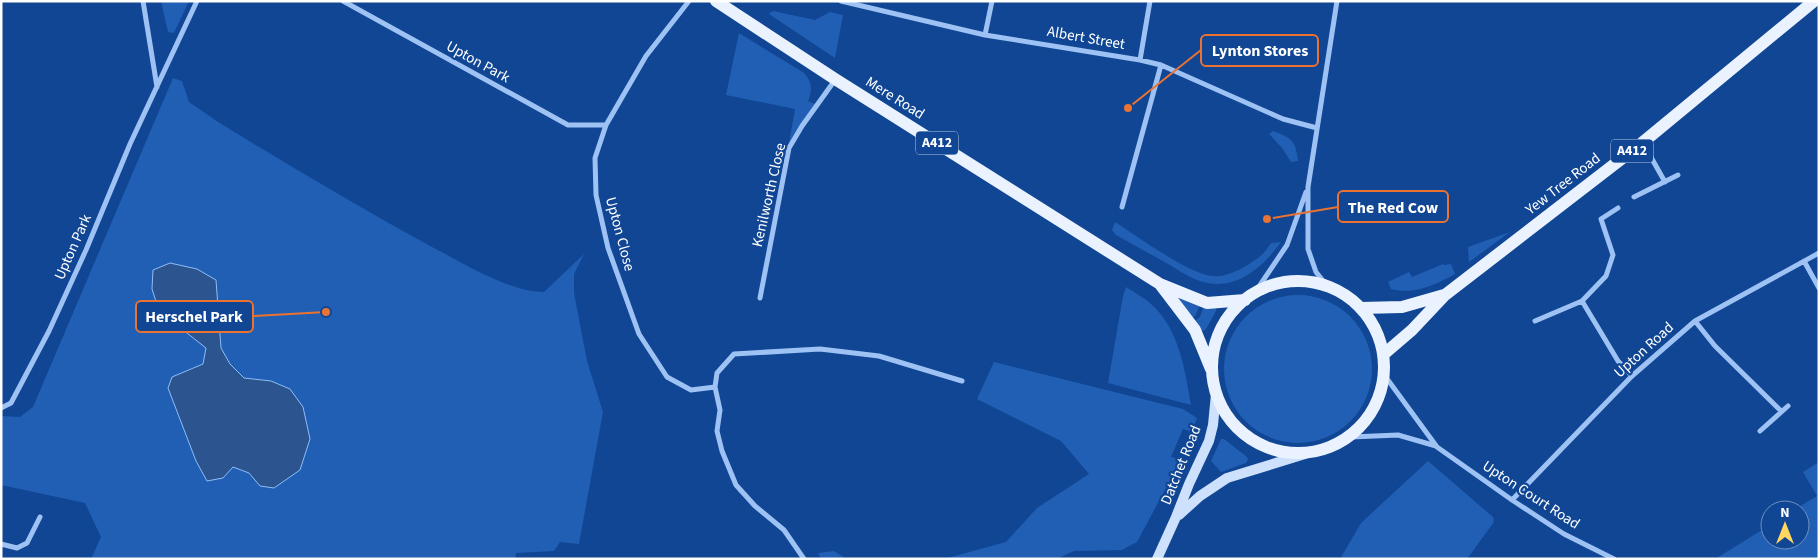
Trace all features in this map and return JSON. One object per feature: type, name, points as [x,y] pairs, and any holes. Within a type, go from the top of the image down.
[{"type":"main road","name":"Mere Road","points":[[716,1],[835,79],[1160,284]]},
{"type":"main road","name":"Yew Tree Road","points":[[1384,354],[1412,330],[1445,295],[1642,143],[1814,1]]},
{"type":"main road","points":[[1302,282],[1327,286],[1345,295],[1360,308],[1376,329],[1384,354],[1384,376],[1380,397],[1368,419],[1351,437],[1329,448],[1305,454],[1259,445],[1240,432],[1225,414],[1216,394],[1212,371],[1214,351],[1220,332],[1230,314],[1249,297],[1277,284],[1302,282]]},
{"type":"main road","name":"A412","points":[[1160,284],[1207,302],[1249,297]]},
{"type":"main road","name":"A412","points":[[1160,284],[1194,330],[1212,371]]},
{"type":"main road","name":"Yew Tree Road","points":[[1360,308],[1402,307],[1445,295]]},
{"type":"main road","name":"Datchet Road","points":[[1156,559],[1209,441],[1214,425],[1216,394]]},
{"type":"main road","name":"Datchet Road","points":[[1176,518],[1200,496],[1227,478],[1305,454]]},
{"type":"street","points":[[143,1],[157,88]]},
{"type":"street","name":"Upton Park","points":[[1,408],[11,403],[49,332],[86,250],[130,144],[197,1]]},
{"type":"street","name":"Upton Park","points":[[343,1],[568,124],[606,125]]},
{"type":"street","name":"Upton Close","points":[[689,1],[646,56],[606,125],[596,158],[596,196],[608,248],[639,334],[667,377],[691,390],[715,387]]},
{"type":"street","name":"Albert Street","points":[[841,1],[985,35],[1161,65],[1283,120],[1317,128]]},
{"type":"street","points":[[985,35],[992,1]]},
{"type":"street","points":[[1140,60],[1150,1]]},
{"type":"street","points":[[1327,286],[1316,272],[1308,249],[1308,187],[1337,1]]},
{"type":"street","points":[[1122,207],[1161,65]]},
{"type":"street","name":"Kenilworth Close","points":[[760,298],[789,148],[835,79]]},
{"type":"street","points":[[1642,143],[1665,182]]},
{"type":"street","points":[[1634,197],[1678,175]]},
{"type":"street","points":[[1249,297],[1287,245],[1308,187]]},
{"type":"street","points":[[1535,321],[1582,301],[1606,276],[1612,255],[1601,219],[1618,208]]},
{"type":"street","name":"Upton Road","points":[[1512,500],[1632,376],[1695,321],[1819,253]]},
{"type":"street","points":[[1804,261],[1819,288]]},
{"type":"street","points":[[1582,301],[1618,361],[1632,376]]},
{"type":"street","points":[[1695,321],[1715,346],[1781,411]]},
{"type":"street","points":[[804,559],[784,530],[755,506],[736,485],[722,451],[717,431],[720,410],[715,387],[716,374],[734,354],[820,349],[879,356],[962,381]]},
{"type":"street","name":"Upton Court Road","points":[[1384,376],[1437,446],[1512,500],[1564,534],[1614,559]]},
{"type":"street","points":[[1760,431],[1788,406]]},
{"type":"street","name":"Upton Court Road","points":[[1351,437],[1398,435],[1437,446]]},
{"type":"street","points":[[1,544],[17,548],[27,544],[40,517]]},
{"type":"shaded area","points":[[161,1],[189,1],[174,33],[168,32]]},
{"type":"shaded area","points":[[773,11],[815,20],[830,12],[843,15],[835,58],[769,14]]},
{"type":"shaded area","points":[[739,33],[804,73],[809,79],[811,93],[808,101],[815,104],[789,143],[795,109],[726,95]]},
{"type":"shaded area","points":[[173,78],[182,81],[189,102],[218,122],[378,217],[486,276],[530,291],[544,292],[584,254],[574,274],[574,293],[587,361],[603,412],[579,544],[560,542],[554,551],[516,553],[515,559],[91,559],[101,537],[85,503],[1,485],[1,416],[20,417],[33,407]]},
{"type":"shaded area","points":[[1273,131],[1292,141],[1296,149],[1298,161],[1291,162],[1282,148],[1269,134]]},
{"type":"shaded area","points":[[1115,222],[1178,262],[1203,274],[1213,276],[1226,275],[1246,266],[1260,256],[1271,243],[1281,242],[1265,261],[1245,276],[1222,284],[1210,283],[1190,277],[1116,235],[1112,230]]},
{"type":"shaded area","points":[[1510,232],[1469,262],[1468,247]]},
{"type":"shaded area","points":[[170,263],[197,269],[216,280],[221,348],[230,364],[244,378],[271,381],[290,389],[303,407],[310,439],[300,470],[274,488],[260,486],[249,473],[233,467],[223,478],[207,481],[196,461],[168,388],[172,377],[203,364],[206,348],[159,311],[152,289],[153,270]]},
{"type":"shaded area","points":[[1443,264],[1451,264],[1455,274],[1424,288],[1400,291],[1391,289],[1388,282],[1409,272],[1412,277]]},
{"type":"shaded area","points":[[1126,287],[1149,302],[1169,326],[1183,364],[1191,405],[1108,383]]},
{"type":"shaded area","points":[[1179,295],[1200,305],[1195,316],[1192,318],[1179,299]]},
{"type":"shaded area","points":[[1298,295],[1326,301],[1350,317],[1366,341],[1372,369],[1366,397],[1350,421],[1326,437],[1298,443],[1270,437],[1246,421],[1230,397],[1224,369],[1230,341],[1246,317],[1270,301]]},
{"type":"shaded area","points":[[1204,305],[1216,308],[1216,311],[1203,331],[1200,330],[1195,321],[1200,317]]},
{"type":"shaded area","points":[[994,362],[1183,409],[1197,418],[1192,432],[1183,429],[1171,457],[1181,460],[1137,542],[1122,550],[1074,551],[1056,559],[944,559],[1006,542],[1037,508],[1089,474],[1061,441],[977,399]]},
{"type":"shaded area","points":[[1221,439],[1224,439],[1247,457],[1246,463],[1221,472],[1211,461]]},
{"type":"shaded area","points":[[1428,461],[1493,517],[1494,522],[1467,559],[1340,559],[1361,523]]},
{"type":"shaded area","points":[[1819,462],[1819,559],[1715,559],[1760,531],[1760,550],[1810,550],[1810,500],[1817,496],[1803,472]]},
{"type":"shaded area","points":[[834,551],[846,559],[821,559],[818,553]]},
{"type":"place","name":"Lynton Stores","points":[[1128,108]]},
{"type":"place","name":"The Red Cow","points":[[1267,219]]},
{"type":"place","name":"Herschel Park","points":[[326,312]]}]
